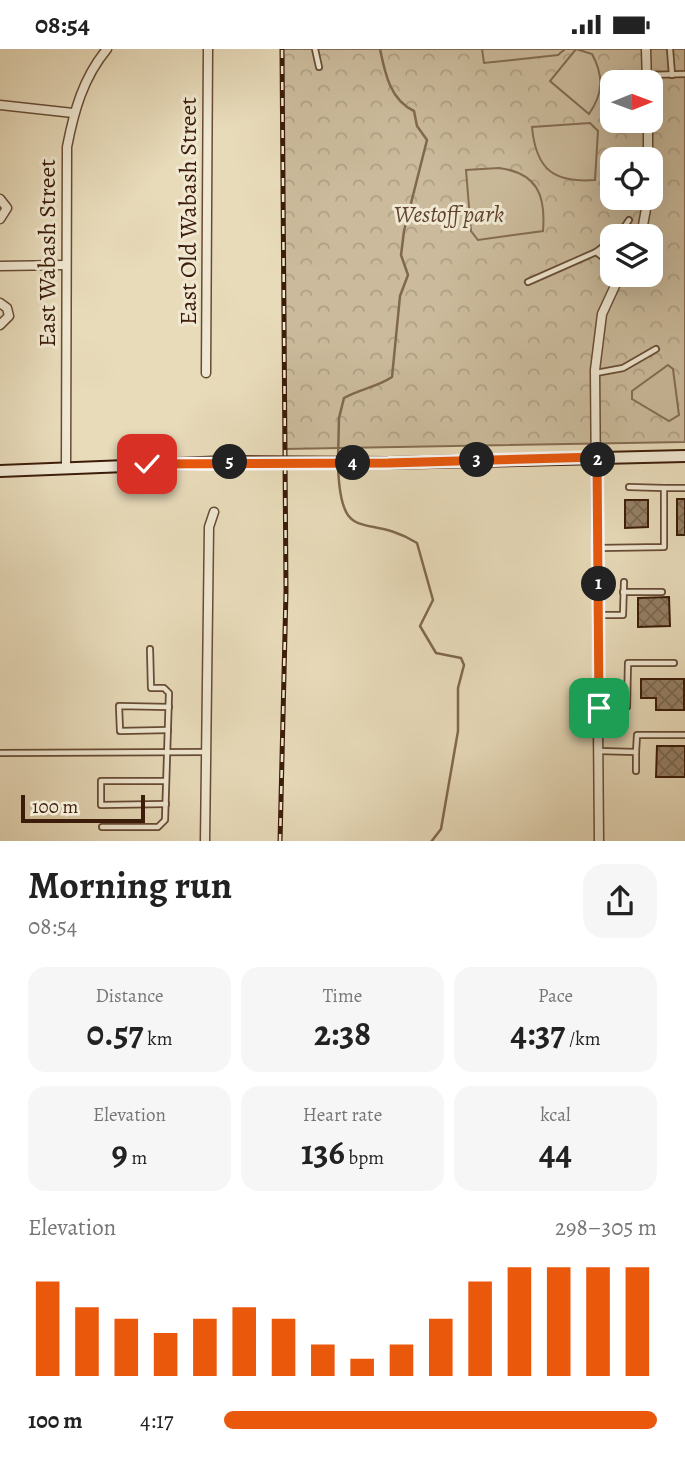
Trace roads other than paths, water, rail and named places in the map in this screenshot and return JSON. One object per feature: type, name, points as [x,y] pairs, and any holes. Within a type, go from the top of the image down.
[{"type":"main road","points":[[0,471],[227,462],[388,463],[685,456]]},
{"type":"street","name":"East Wabash Street","points":[[66,467],[67,147],[73,113],[92,67],[107,49]]},
{"type":"street","name":"East Old Wabash Street","points":[[206,373],[208,49]]},
{"type":"street","points":[[646,49],[647,70]]},
{"type":"street","points":[[0,105],[73,113]]},
{"type":"street","points":[[0,199],[7,208],[0,219]]},
{"type":"street","points":[[0,266],[66,265]]},
{"type":"street","points":[[599,841],[600,615],[595,373],[602,314],[614,287]]},
{"type":"street","points":[[0,303],[7,308],[9,316],[0,325]]},
{"type":"street","points":[[205,841],[209,527],[214,512]]},
{"type":"lane","points":[[315,49],[318,67]]},
{"type":"lane","points":[[670,49],[672,75]]},
{"type":"lane","points":[[663,76],[685,74]]},
{"type":"lane","points":[[626,224],[629,220]]},
{"type":"lane","points":[[528,282],[600,249]]},
{"type":"lane","points":[[596,252],[600,255]]},
{"type":"lane","points":[[595,373],[623,368],[656,349]]},
{"type":"lane","points":[[629,487],[685,488]]},
{"type":"lane","points":[[599,548],[664,548],[664,488]]},
{"type":"lane","points":[[600,615],[623,615],[624,582]]},
{"type":"lane","points":[[623,592],[662,592]]},
{"type":"lane","points":[[102,827],[158,827],[165,820],[169,707],[167,690],[151,688],[150,649]]},
{"type":"lane","points":[[599,708],[627,706],[628,663],[674,663]]},
{"type":"lane","points":[[168,730],[120,731],[119,706],[169,707]]},
{"type":"lane","points":[[636,771],[636,735],[685,735]]},
{"type":"lane","points":[[599,751],[636,752]]},
{"type":"lane","points":[[0,753],[206,752]]},
{"type":"lane","points":[[166,781],[101,781],[101,805],[166,804]]},
{"type":"waterway","points":[[338,459],[339,418],[344,398],[392,377],[400,296],[408,275],[401,255],[404,231],[427,140],[417,126],[414,111],[394,93],[380,49]]},
{"type":"waterway","points":[[338,466],[344,509],[351,518],[360,524],[384,529],[417,543],[433,600],[420,626],[436,653],[461,658],[464,665],[458,688],[458,731],[441,829],[432,841]]},
{"type":"railway","points":[[280,841],[286,591],[282,49]]},
{"type":"park label","name":"Westoff park","points":[[449,214]]}]
